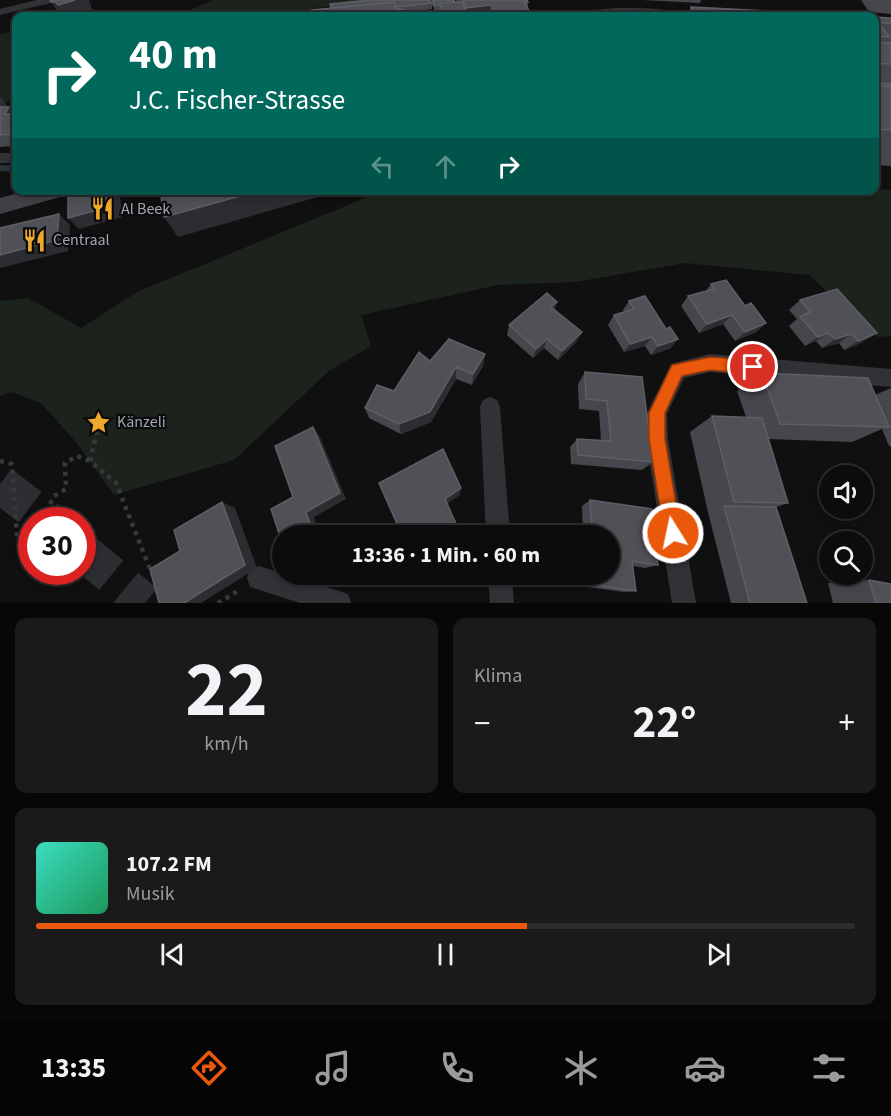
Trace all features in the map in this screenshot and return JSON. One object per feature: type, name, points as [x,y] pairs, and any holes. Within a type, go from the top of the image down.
[{"type":"street","points":[[0,12],[51,0]]},
{"type":"street","points":[[0,206],[41,195]]},
{"type":"street","points":[[684,603],[657,439],[657,413],[678,370],[710,363],[891,378]]},
{"type":"street","points":[[490,407],[497,525]]},
{"type":"street","points":[[259,578],[339,603]]},
{"type":"street","points":[[501,585],[502,603]]},
{"type":"lane","points":[[582,12],[615,8],[662,12]]},
{"type":"path","points":[[90,462],[99,422]]},
{"type":"path","points":[[48,507],[54,496],[66,489],[66,463],[77,456],[90,462],[116,483],[154,581]]},
{"type":"path","points":[[0,461],[12,464],[18,537]]},
{"type":"shaded area","points":[[212,0],[382,0],[314,8],[314,12],[185,12]]},
{"type":"shaded area","points":[[12,32],[12,101],[0,103],[0,34]]},
{"type":"shaded area","points":[[879,189],[891,190],[891,336],[877,337],[809,275],[685,263],[575,282],[498,285],[361,315],[371,346],[329,371],[234,460],[114,495],[76,442],[41,403],[11,392],[0,396],[0,301],[28,298],[81,328],[137,292],[372,195],[879,195]]},
{"type":"building","points":[[50,0],[75,0],[58,5]]},
{"type":"building","points":[[372,0],[430,0],[432,3],[395,7],[394,2],[331,8],[330,4]]},
{"type":"building","points":[[433,0],[454,0],[455,2],[435,5]]},
{"type":"building","points":[[463,0],[527,0],[528,2],[524,2],[530,12],[495,12],[491,5],[466,8]]},
{"type":"building","points":[[394,2],[395,8],[411,12],[312,12],[312,10]]},
{"type":"building","points":[[462,2],[466,12],[443,12],[440,3]]},
{"type":"building","points":[[691,7],[789,12],[693,12]]},
{"type":"building","points":[[879,17],[891,18],[891,23],[879,23]]},
{"type":"building","points":[[879,23],[889,37],[879,36]]},
{"type":"building","points":[[879,42],[891,43],[891,64],[879,63]]},
{"type":"building","points":[[879,83],[891,84],[891,86],[879,86]]},
{"type":"building","points":[[879,85],[891,86],[891,130],[879,129]]},
{"type":"building","points":[[0,107],[9,107],[5,114],[12,114],[12,134],[0,135]]},
{"type":"building","points":[[112,195],[113,206],[68,218],[68,196]]},
{"type":"building","points":[[161,195],[244,195],[164,217]]},
{"type":"building","points":[[59,214],[57,240],[0,255],[0,228]]},
{"type":"building","points":[[726,280],[745,306],[751,303],[766,323],[745,332],[732,315],[707,324],[688,296],[714,289],[711,284]]},
{"type":"building","points":[[837,289],[877,333],[858,341],[852,334],[835,339],[828,333],[818,337],[800,317],[810,312],[800,300]]},
{"type":"building","points":[[547,293],[557,302],[551,307],[582,332],[562,351],[547,339],[536,349],[509,325]]},
{"type":"building","points":[[645,296],[666,329],[670,327],[678,339],[658,346],[652,337],[630,344],[614,315],[634,309],[629,301]]},
{"type":"building","points":[[449,339],[485,354],[473,374],[456,367],[430,412],[399,424],[365,408],[377,385],[394,391],[419,352],[430,361]]},
{"type":"building","points":[[585,372],[642,377],[653,462],[578,455],[577,439],[611,441],[607,401],[586,399]]},
{"type":"building","points":[[762,373],[868,378],[889,427],[780,424]]},
{"type":"building","points":[[712,416],[762,418],[788,503],[734,502]]},
{"type":"building","points":[[313,427],[340,493],[306,512],[310,525],[276,525],[271,509],[293,497],[275,446]]},
{"type":"building","points":[[443,449],[461,488],[445,499],[457,525],[398,525],[379,483]]},
{"type":"building","points":[[590,500],[652,509],[658,565],[632,561],[636,591],[594,585],[620,585],[620,525],[591,525]]},
{"type":"building","points":[[222,502],[245,565],[184,603],[159,603],[150,569],[180,551],[174,530]]},
{"type":"building","points":[[724,506],[776,507],[807,603],[750,603]]},
{"type":"building","points":[[873,581],[891,584],[891,603],[876,603],[871,585],[873,585]]},
{"type":"waterway","points":[[0,168],[12,169]]},
{"type":"tunnel","points":[[0,484],[30,507]]},
{"type":"tunnel","points":[[96,563],[145,603]]},
{"type":"place","name":"Al Beek","points":[[103,209]]},
{"type":"place","name":"Centraal","points":[[35,240]]},
{"type":"place","name":"Känzeli","points":[[99,422]]},
{"type":"route","points":[[673,533],[657,439],[657,413],[678,370],[710,363],[753,367]]}]
